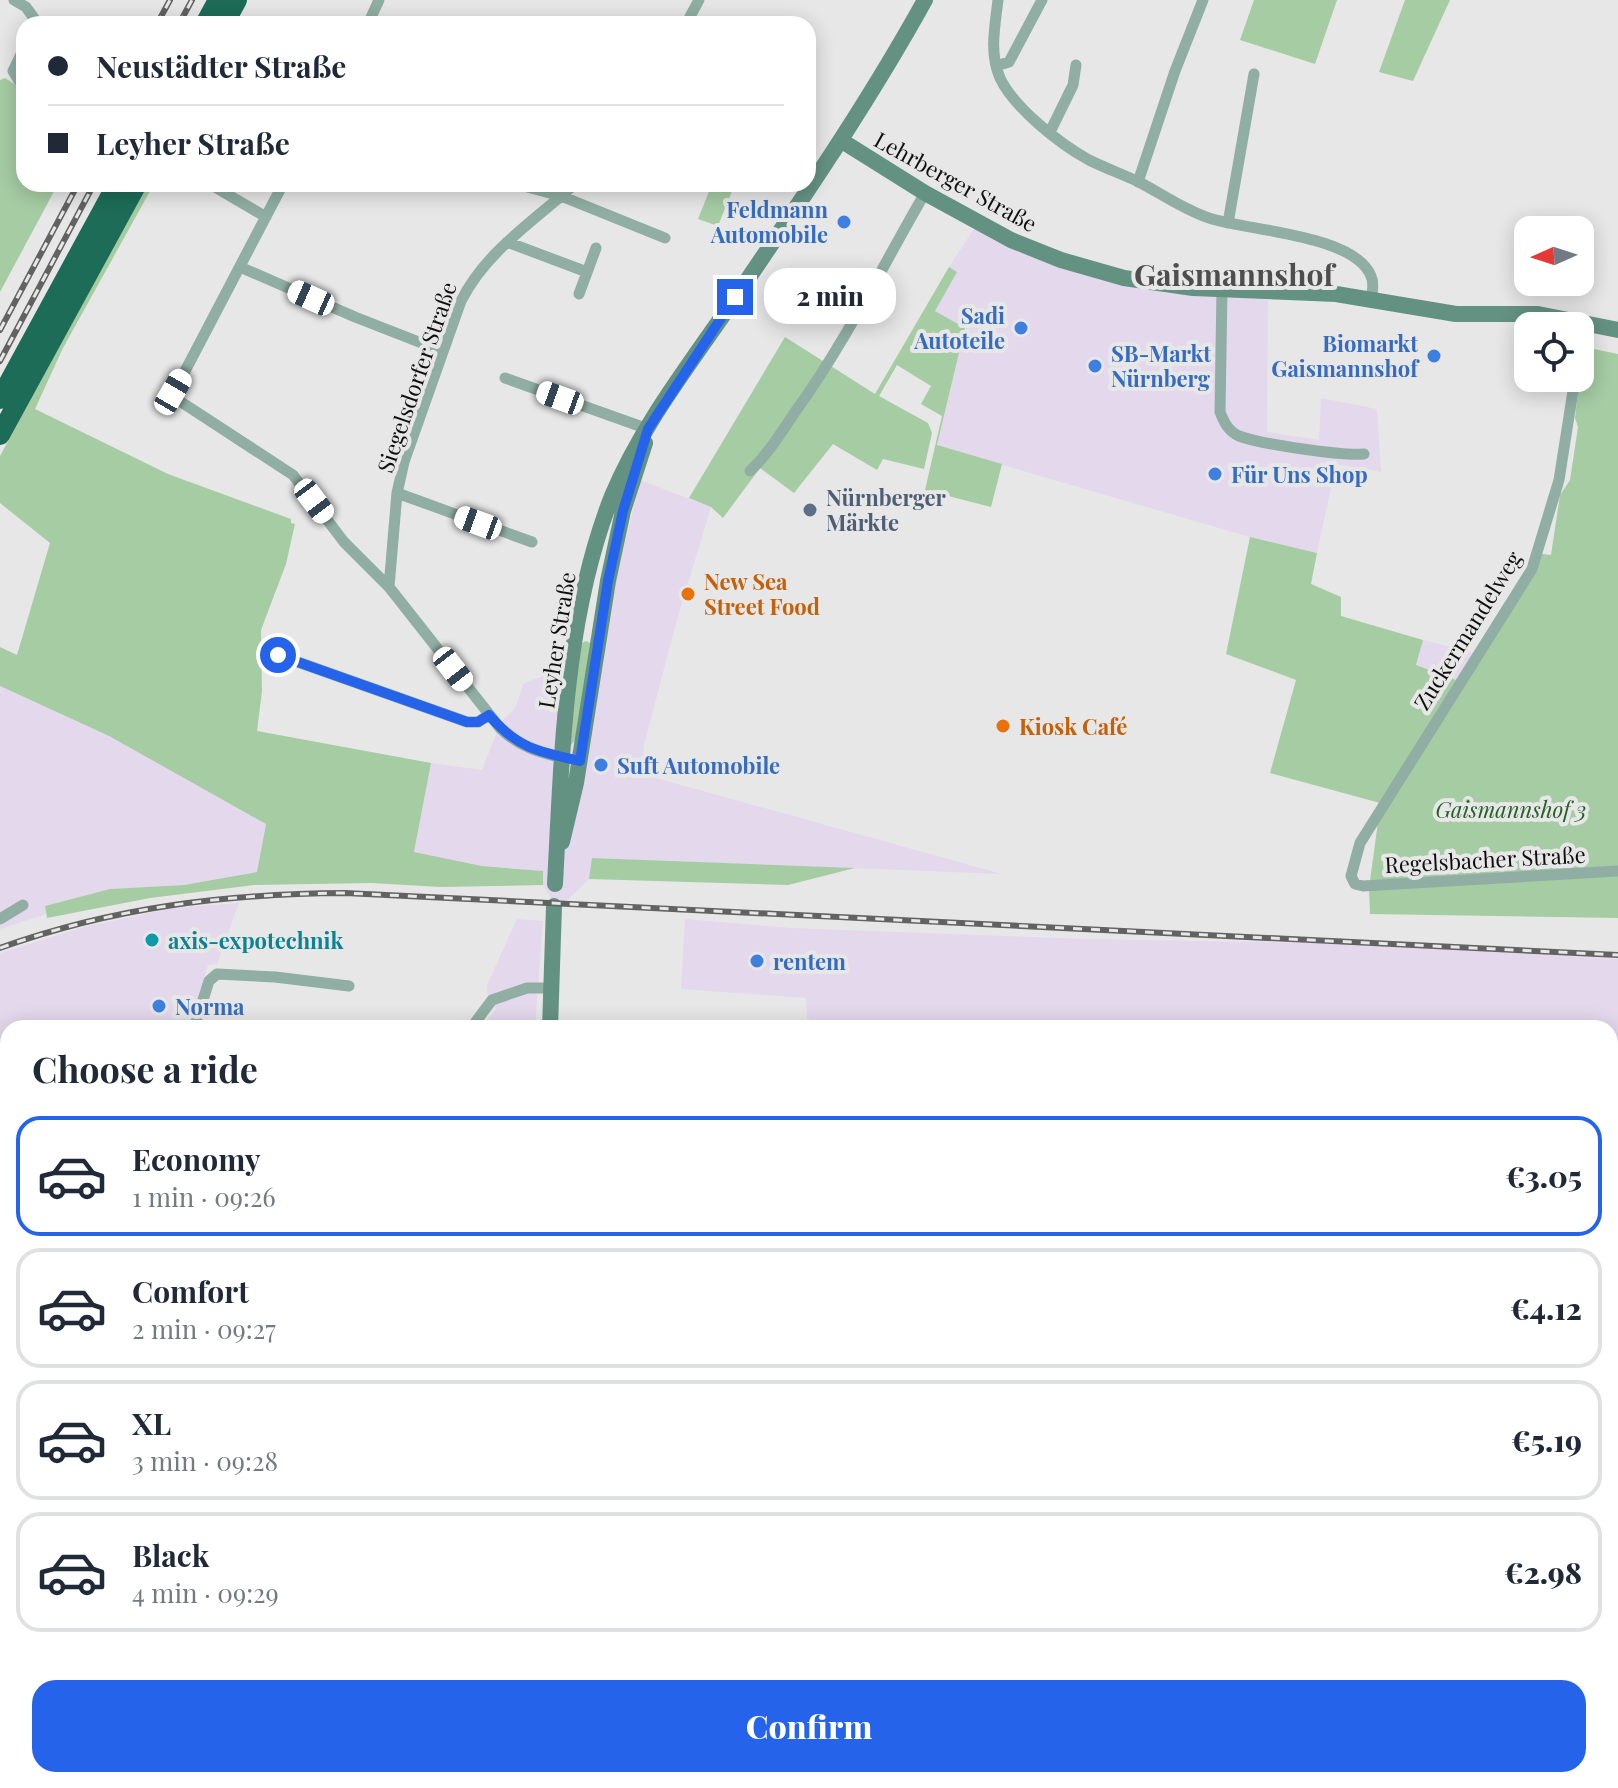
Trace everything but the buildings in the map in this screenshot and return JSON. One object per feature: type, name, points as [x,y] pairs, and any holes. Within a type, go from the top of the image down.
[{"type":"highway","points":[[0,399],[113,192]]},
{"type":"highway","points":[[0,435],[133,192]]},
{"type":"main road","name":"Leyher Straße","points":[[816,179],[925,0]]},
{"type":"main road","name":"Lehrberger Straße","points":[[842,141],[996,233],[1061,260],[1124,278],[1222,290],[1325,293],[1448,313],[1514,314]]},
{"type":"main road","name":"Leyher Straße","points":[[648,429],[623,511],[608,581],[572,806],[555,877],[556,832],[576,631],[592,557],[621,475],[633,450],[807,192]]},
{"type":"main road","name":"Lehrberger Straße","points":[[1594,325],[1618,330]]},
{"type":"main road","points":[[550,1020],[554,906]]},
{"type":"street","points":[[14,0],[26,7],[31,16]]},
{"type":"street","points":[[998,0],[993,42],[996,66],[1008,93],[1050,132],[1089,160],[1199,214],[1228,223],[1298,235],[1343,251],[1360,261],[1369,272],[1373,282],[1371,300]]},
{"type":"street","points":[[996,66],[1009,62],[1042,0]]},
{"type":"street","points":[[1138,182],[1175,71],[1203,0]]},
{"type":"street","points":[[1050,132],[1073,85],[1076,65]]},
{"type":"street","points":[[1228,223],[1254,74]]},
{"type":"street","points":[[224,192],[266,217]]},
{"type":"street","points":[[279,192],[172,396],[293,475],[344,542],[389,587],[510,738],[519,744],[580,761]]},
{"type":"street","points":[[546,192],[665,238]]},
{"type":"street","name":"Siegelsdorfer Straße","points":[[389,587],[397,493],[404,462],[442,351],[472,279],[491,255],[566,192]]},
{"type":"street","points":[[750,471],[763,458],[822,373],[925,193]]},
{"type":"street","points":[[507,242],[587,272]]},
{"type":"street","points":[[579,294],[596,248]]},
{"type":"street","points":[[240,267],[442,351]]},
{"type":"street","points":[[1222,290],[1220,412],[1226,427],[1238,435],[1267,441],[1349,456],[1364,454]]},
{"type":"street","points":[[505,378],[648,429]]},
{"type":"street","name":"Zuckermandelweg","points":[[1355,884],[1351,876],[1360,843],[1532,569],[1559,480],[1573,392]]},
{"type":"street","points":[[397,493],[532,542]]},
{"type":"street","points":[[278,655],[467,722],[478,722],[489,715]]},
{"type":"street","name":"Regelsbacher Straße","points":[[1355,884],[1618,871]]},
{"type":"street","points":[[0,919],[23,905]]},
{"type":"street","points":[[197,1020],[209,981],[217,974],[349,986]]},
{"type":"street","points":[[477,1020],[492,1000],[515,990],[551,988]]},
{"type":"shaded area","points":[[981,218],[1087,264],[1268,293],[1267,432],[1319,440],[1321,398],[1377,409],[1381,472],[1336,464],[1317,553],[1250,537],[937,446],[965,328],[934,311],[957,272],[949,267]]},
{"type":"shaded area","points":[[640,480],[711,507],[644,745],[642,774],[1002,874],[593,858],[589,879],[558,909],[543,885],[543,871],[482,866],[414,852],[431,763],[482,770],[501,722],[516,707],[523,684],[543,676],[586,684],[611,601]]},
{"type":"shaded area","points":[[1423,640],[1474,653],[1456,680],[1416,665]]},
{"type":"shaded area","points":[[0,686],[109,736],[266,824],[257,872],[184,885],[110,889],[45,906],[46,914],[0,929]]},
{"type":"shaded area","points":[[239,903],[217,964],[208,965],[191,1020],[0,1020],[0,953],[84,927],[173,908]]},
{"type":"shaded area","points":[[517,919],[543,921],[536,1020],[487,1020],[496,1009],[487,993],[487,985]]},
{"type":"shaded area","points":[[685,919],[791,928],[1086,939],[1369,944],[1618,959],[1618,1020],[811,1020],[807,1018],[806,998],[681,989]]},
{"type":"green space","points":[[1254,0],[1337,0],[1315,64],[1240,40]]},
{"type":"green space","points":[[1405,0],[1450,0],[1413,81],[1379,72]]},
{"type":"green space","points":[[5,78],[16,85],[16,192],[54,192],[0,292],[0,80]]},
{"type":"green space","points":[[144,192],[150,192],[63,348],[35,409],[168,474],[291,519],[291,523],[295,524],[286,564],[261,630],[262,691],[257,731],[431,763],[414,852],[482,866],[543,871],[543,885],[254,885],[150,898],[47,918],[45,906],[110,889],[184,885],[257,872],[266,824],[109,736],[0,686],[0,647],[17,655],[50,543],[0,503],[0,456]]},
{"type":"green space","points":[[709,192],[732,192],[718,226],[698,219]]},
{"type":"green space","points":[[949,267],[957,272],[935,311],[965,328],[937,445],[1002,464],[991,507],[925,490],[942,416],[921,404],[931,386],[897,365],[879,396],[928,423],[932,433],[924,469],[883,459],[877,470],[833,444],[794,493],[760,468],[723,518],[711,507],[689,498],[785,337],[875,394]]},
{"type":"green space","name":"Gaismannshof 3","points":[[1594,349],[1618,354],[1618,918],[1370,914],[1369,888],[1378,822],[1542,554],[1551,555],[1560,495],[1570,480],[1578,427],[1575,418],[1578,392],[1594,392]]},
{"type":"green space","points":[[1250,537],[1317,553],[1311,584],[1341,597],[1341,616],[1423,640],[1416,665],[1456,680],[1380,803],[1270,773],[1296,680],[1226,654]]},
{"type":"green space","points":[[586,641],[590,643],[578,737],[570,746],[578,653]]},
{"type":"green space","points":[[592,858],[855,868],[788,885],[589,879]]},
{"type":"railway","points":[[161,16],[170,0]]},
{"type":"railway","points":[[183,16],[192,0]]},
{"type":"railway","points":[[0,330],[74,192]]},
{"type":"railway","points":[[0,361],[90,192]]},
{"type":"railway","points":[[0,948],[85,922],[170,906],[256,896],[345,893],[1618,955]]},
{"type":"place","name":"Feldmann Automobile","points":[[844,222]]},
{"type":"place","name":"Sadi Autoteile","points":[[1021,328]]},
{"type":"place","name":"Biomarkt Gaismannshof","points":[[1434,356]]},
{"type":"place","name":"SB-Markt Nürnberg","points":[[1095,366]]},
{"type":"place","name":"Für Uns Shop","points":[[1215,474]]},
{"type":"place","name":"Nürnberger Märkte","points":[[810,510]]},
{"type":"place","name":"New Sea Street Food","points":[[688,594]]},
{"type":"place","name":"Kiosk Café","points":[[1003,726]]},
{"type":"place","name":"Suft Automobile","points":[[601,765]]},
{"type":"place","name":"axis-expotechnik","points":[[152,940]]},
{"type":"place","name":"rentem","points":[[757,961]]},
{"type":"place","name":"Norma","points":[[159,1006]]},
{"type":"district","name":"Gaismannshof","points":[[1234,274]]},
{"type":"route","points":[[278,655],[467,722],[478,722],[489,715],[519,744],[537,752],[580,761],[608,581],[623,511],[648,429],[735,297]]}]
